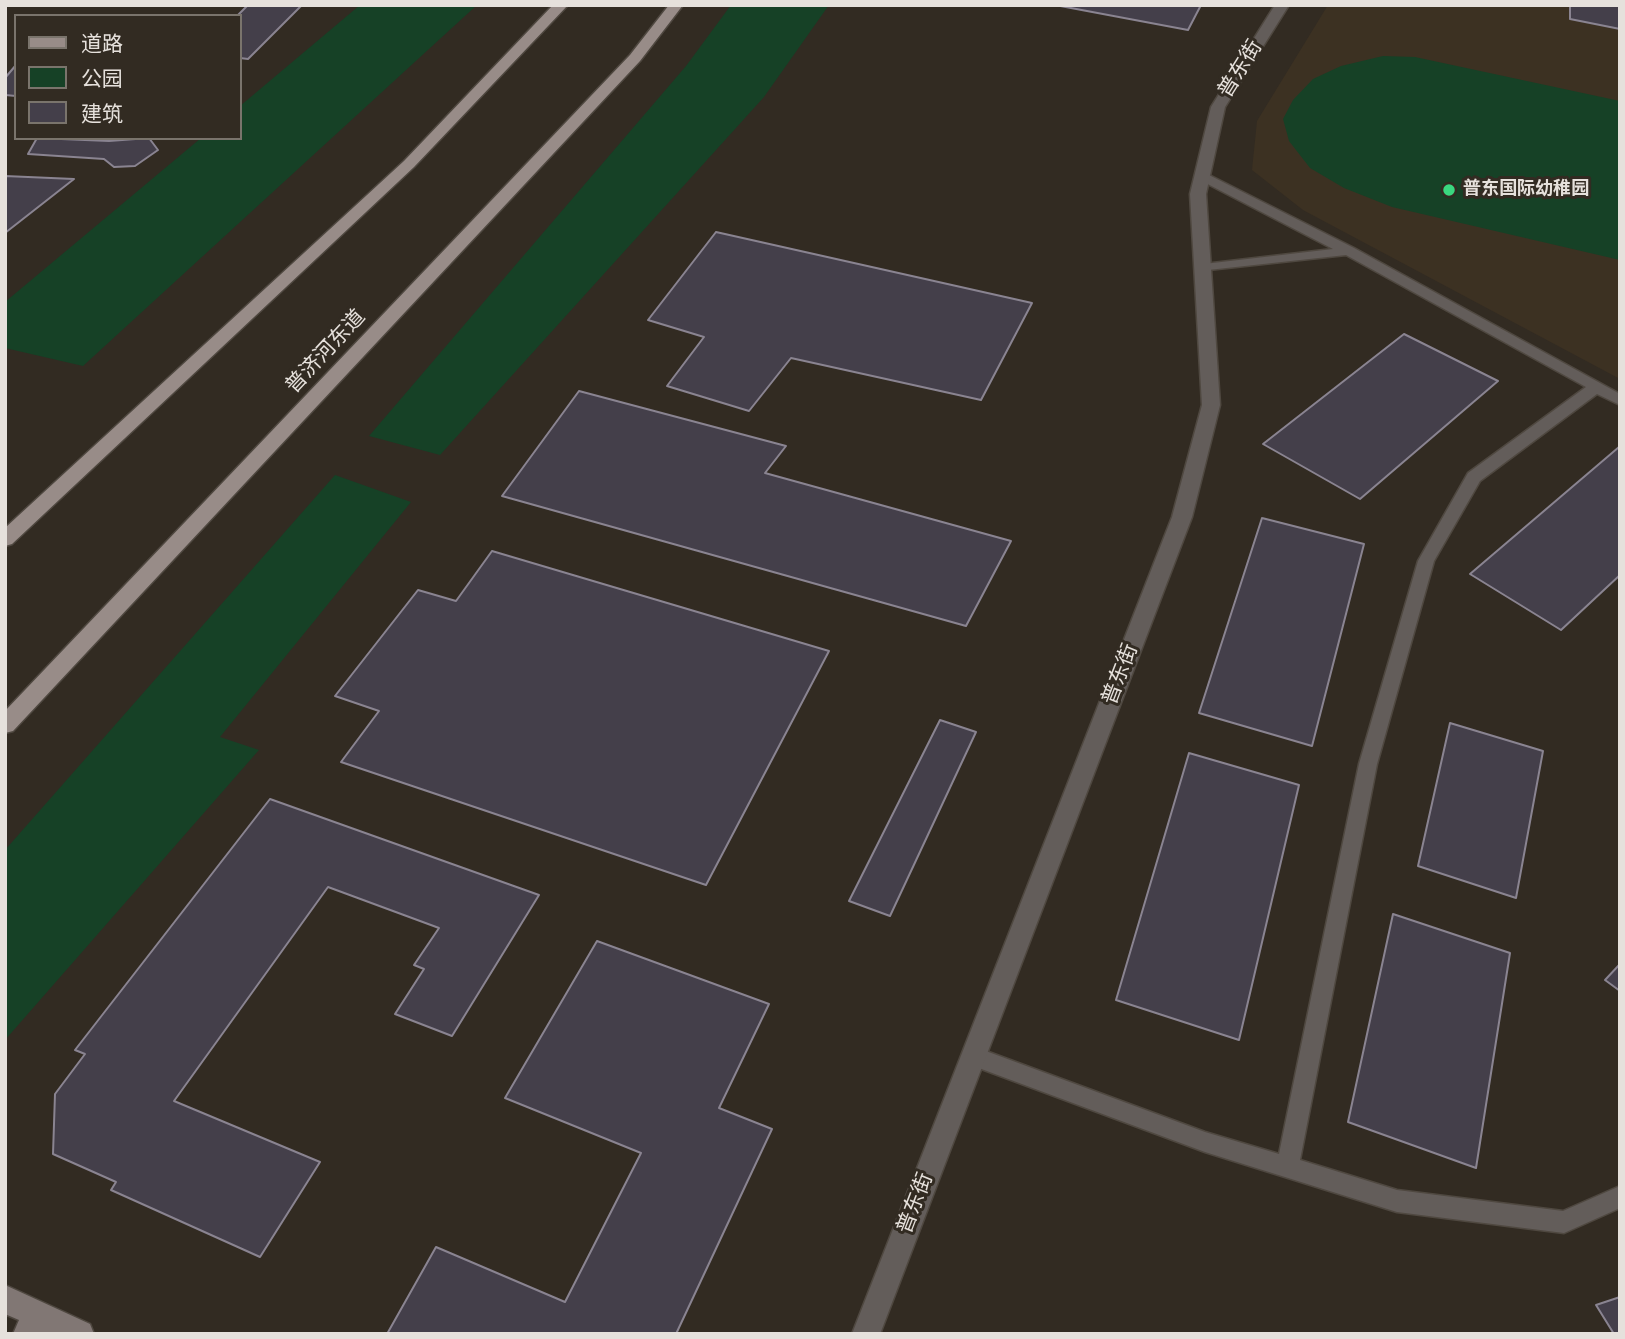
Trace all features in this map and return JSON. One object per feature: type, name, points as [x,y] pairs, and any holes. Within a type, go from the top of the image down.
[{"type":"main road","points":[[5,539],[409,164],[561,5]]},
{"type":"main road","name":"普济河东道","points":[[5,725],[607,89],[676,5]]},
{"type":"street","name":"普东街","points":[[866,1334],[1182,517],[1211,405],[1198,194],[1219,107],[1282,5]]},
{"type":"street","points":[[5,1299],[34,1324],[80,1334]]},
{"type":"lane","points":[[1203,176],[1349,251],[1620,400]]},
{"type":"lane","points":[[1204,268],[1349,251]]},
{"type":"lane","points":[[1287,1168],[1368,764],[1426,561],[1474,477],[1596,387]]},
{"type":"lane","points":[[975,1057],[1205,1142],[1397,1201],[1564,1222],[1620,1197]]},
{"type":"shaded area","name":"普东国际幼稚园","points":[[1328,5],[1620,5],[1620,379],[1303,210],[1252,170],[1257,121]]},
{"type":"green space","points":[[360,5],[477,5],[83,366],[5,348],[5,302],[199,140],[242,140],[242,104]]},
{"type":"green space","points":[[731,5],[829,5],[764,97],[440,455],[369,436],[686,66]]},
{"type":"green space","points":[[1383,56],[1415,57],[1620,101],[1620,260],[1392,207],[1344,188],[1310,168],[1289,141],[1283,119],[1293,100],[1313,79],[1341,66]]},
{"type":"green space","points":[[335,475],[411,502],[220,737],[259,750],[5,1040],[5,850]]},
{"type":"building","points":[[248,5],[302,5],[248,59],[242,58],[242,14],[239,14]]},
{"type":"building","points":[[1055,5],[1201,5],[1188,30]]},
{"type":"building","points":[[1570,5],[1620,5],[1620,29],[1570,19]]},
{"type":"building","points":[[14,67],[14,96],[5,95],[5,78]]},
{"type":"building","points":[[36,140],[150,140],[158,150],[135,166],[114,167],[104,159],[28,154]]},
{"type":"building","points":[[5,176],[74,179],[5,233]]},
{"type":"building","points":[[716,232],[1032,303],[981,400],[791,358],[749,411],[667,386],[704,337],[648,320]]},
{"type":"building","points":[[1404,334],[1498,381],[1360,499],[1263,444]]},
{"type":"building","points":[[579,391],[786,446],[765,473],[1011,541],[966,626],[502,496]]},
{"type":"building","points":[[1619,447],[1620,575],[1561,630],[1470,574]]},
{"type":"building","points":[[1262,518],[1364,544],[1312,746],[1199,713]]},
{"type":"building","points":[[492,551],[829,651],[706,885],[341,762],[379,711],[335,696],[418,590],[456,601]]},
{"type":"building","points":[[940,720],[976,732],[890,916],[849,901]]},
{"type":"building","points":[[1450,723],[1543,751],[1516,898],[1418,866]]},
{"type":"building","points":[[1189,753],[1299,785],[1239,1040],[1116,1000]]},
{"type":"building","points":[[270,799],[539,895],[452,1036],[395,1014],[424,969],[414,965],[439,928],[328,887],[174,1101],[320,1162],[260,1257],[111,1190],[116,1182],[53,1154],[55,1094],[85,1054],[75,1050]]},
{"type":"building","points":[[1393,914],[1510,953],[1476,1168],[1348,1122]]},
{"type":"building","points":[[597,941],[769,1004],[719,1108],[772,1129],[676,1334],[387,1334],[436,1247],[565,1302],[641,1153],[505,1098]]},
{"type":"building","points":[[1620,964],[1620,991],[1605,980]]},
{"type":"building","points":[[1620,1297],[1620,1334],[1614,1334],[1596,1305]]},
{"type":"place","name":"普东国际幼稚园","points":[[1449,190]]}]
